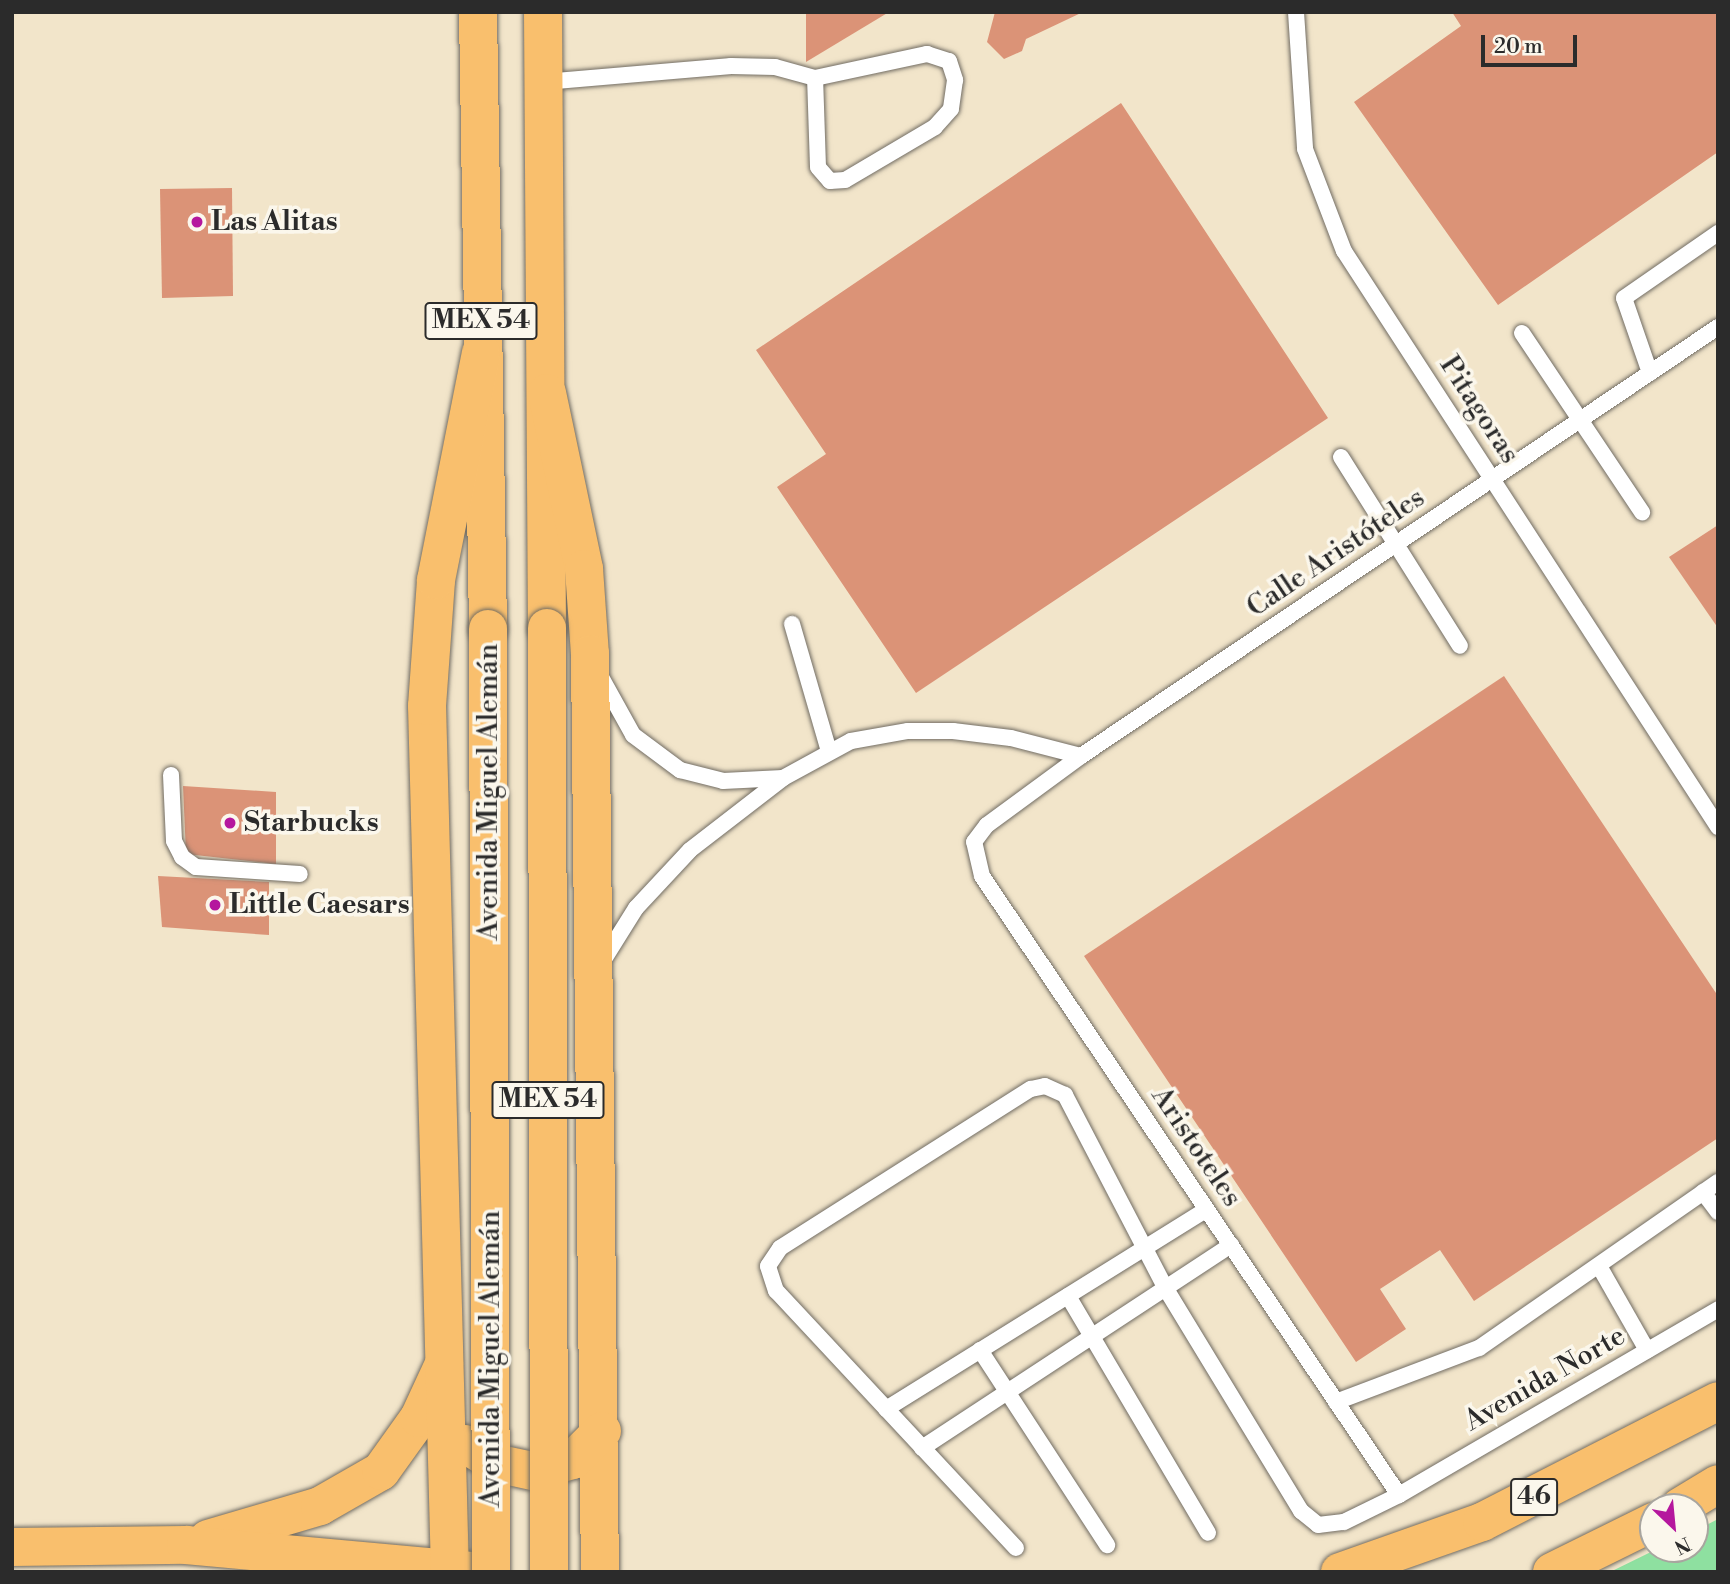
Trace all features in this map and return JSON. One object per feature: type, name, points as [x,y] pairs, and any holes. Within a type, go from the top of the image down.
[{"type":"main road","name":"Avenida Miguel Alemán","points":[[478,12],[481,353],[488,629],[491,1572]]},
{"type":"main road","name":"Avenida Miguel Alemán","points":[[543,12],[547,393],[549,1572]]},
{"type":"main road","points":[[12,1547],[186,1545],[460,1570],[444,1364],[427,706],[436,580],[481,353]]},
{"type":"main road","points":[[547,393],[584,569],[590,654],[602,1431],[600,1572]]},
{"type":"main road","points":[[186,1545],[355,1490],[401,1449],[444,1364]]},
{"type":"main road","name":"46","points":[[1340,1572],[1482,1522],[1718,1401]]},
{"type":"main road","points":[[447,1429],[495,1463],[534,1471],[573,1460],[602,1431]]},
{"type":"main road","points":[[1552,1572],[1639,1529]]},
{"type":"lane","name":"Pitagoras","points":[[1296,12],[1305,149],[1325,211],[1344,251],[1492,479],[1713,808],[1718,827]]},
{"type":"lane","points":[[544,82],[731,66],[775,67],[816,78],[927,54],[949,61],[955,80],[951,108],[936,127],[845,180],[830,181],[818,167],[816,78]]},
{"type":"lane","points":[[1650,373],[1624,298],[1718,233]]},
{"type":"lane","name":"Calle Aristóteles","points":[[987,825],[1081,756],[1718,327]]},
{"type":"lane","points":[[1522,334],[1642,512]]},
{"type":"lane","points":[[1341,457],[1460,646]]},
{"type":"lane","points":[[792,624],[829,751]]},
{"type":"lane","points":[[590,654],[633,735],[658,757],[707,779],[783,778]]},
{"type":"lane","points":[[593,978],[657,882],[783,778],[829,751],[877,734],[953,731],[1081,756]]},
{"type":"lane","points":[[171,775],[174,841],[182,857],[197,867],[300,874]]},
{"type":"lane","name":"Aristoteles","points":[[987,825],[974,842],[974,864],[1399,1495]]},
{"type":"lane","name":"Avenida Norte","points":[[886,1409],[776,1291],[768,1266],[780,1248],[1018,1095],[1045,1086],[1065,1095],[1166,1289],[1306,1517],[1318,1525],[1344,1522],[1399,1495],[1718,1309]]},
{"type":"lane","points":[[1336,1402],[1479,1348],[1718,1182]]},
{"type":"lane","points":[[1703,1192],[1718,1212]]},
{"type":"lane","points":[[1016,1548],[886,1409],[1206,1209]]},
{"type":"lane","points":[[922,1448],[1231,1245]]},
{"type":"lane","points":[[1599,1266],[1647,1350]]},
{"type":"lane","points":[[1068,1296],[1208,1533]]},
{"type":"lane","points":[[980,1350],[1107,1545]]},
{"type":"green space","points":[[1718,1519],[1718,1572],[1610,1572],[1639,1558],[1639,1563],[1709,1563],[1709,1524]]},
{"type":"building","points":[[806,12],[889,12],[806,62]]},
{"type":"building","points":[[995,12],[1083,12],[1026,39],[1022,51],[1004,59],[987,42]]},
{"type":"building","points":[[1452,12],[1718,12],[1718,152],[1498,305],[1354,102],[1461,26]]},
{"type":"building","points":[[1121,103],[1328,418],[916,693],[777,487],[826,454],[756,350]]},
{"type":"building","name":"Las Alitas","points":[[232,188],[233,296],[162,298],[160,189]]},
{"type":"building","points":[[1718,525],[1718,628],[1669,557]]},
{"type":"building","points":[[1504,676],[1718,996],[1718,1138],[1474,1301],[1440,1250],[1380,1289],[1406,1329],[1356,1362],[1084,956]]},
{"type":"building","name":"Starbucks","points":[[183,786],[276,792],[276,864],[186,854]]},
{"type":"building","name":"Little Caesars","points":[[158,876],[269,882],[269,935],[162,927]]},
{"type":"place","name":"Las Alitas","points":[[197,222]]},
{"type":"place","name":"Starbucks","points":[[230,823]]},
{"type":"place","name":"Little Caesars","points":[[215,905]]}]
